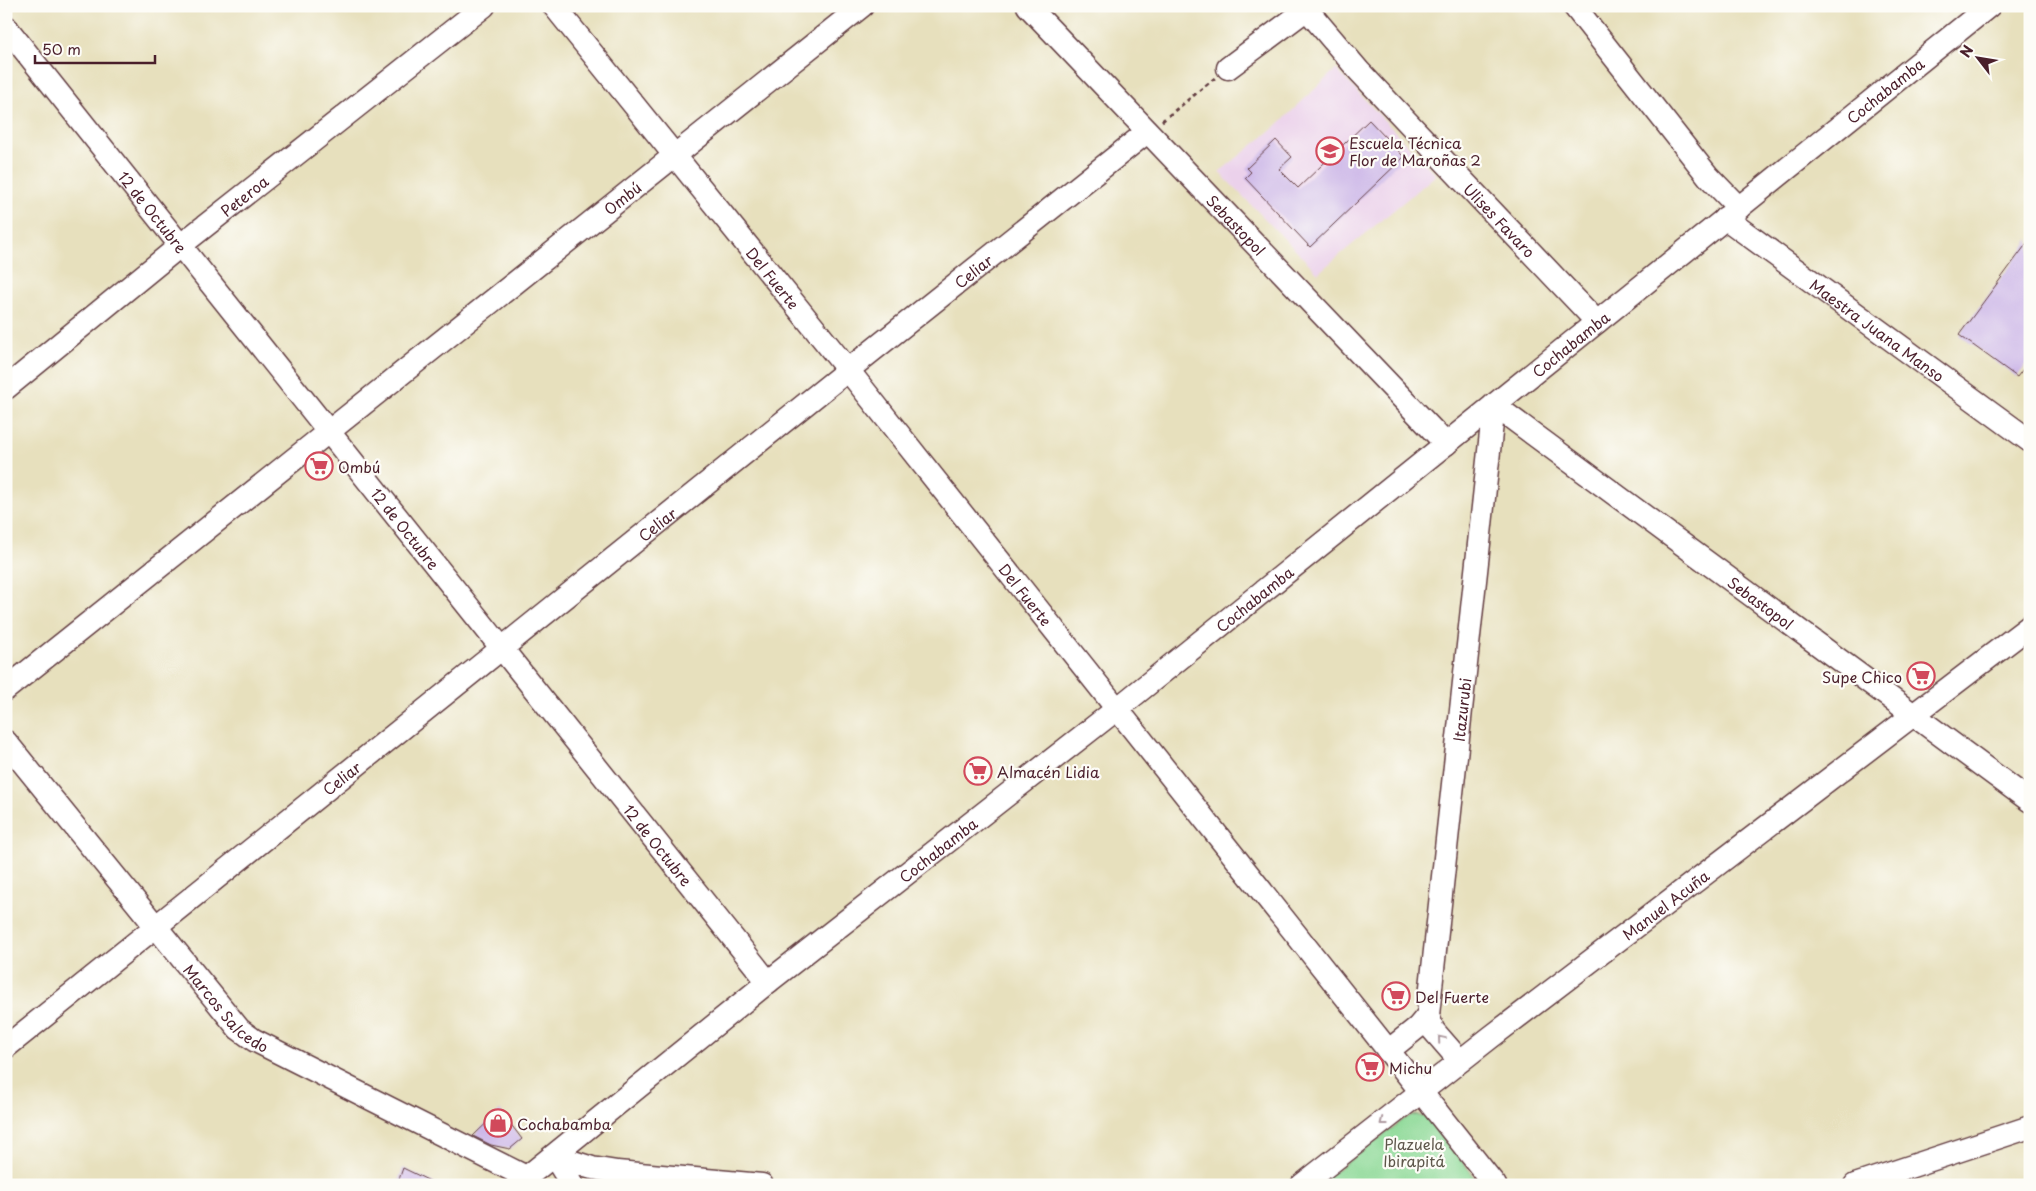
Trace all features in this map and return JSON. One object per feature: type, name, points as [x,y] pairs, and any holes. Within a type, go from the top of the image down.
[{"type":"street","name":"Peteroa","points":[[6,388],[181,245],[484,6]]},
{"type":"street","name":"Del Fuerte","points":[[554,6],[848,370],[1495,1185]]},
{"type":"street","name":"Ombú","points":[[6,689],[862,6]]},
{"type":"street","name":"Sebastopol","points":[[1028,6],[1446,444]]},
{"type":"street","name":"Maestra Juana Manso","points":[[1574,6],[1708,176],[1732,213],[2030,441]]},
{"type":"street","name":"Cochabamba","points":[[522,1181],[768,982],[1117,709],[1988,6]]},
{"type":"street","points":[[1228,68],[1307,7]]},
{"type":"street","name":"Ulises Favaro","points":[[1307,7],[1359,71],[1597,322]]},
{"type":"street","name":"12 de Octubre","points":[[6,26],[502,649],[574,736],[768,982]]},
{"type":"street","name":"Celiar","points":[[6,1047],[1147,132]]},
{"type":"street","name":"Sebastopol","points":[[1494,405],[1915,714],[2030,801]]},
{"type":"street","name":"Itazurubi","points":[[1428,1015],[1494,405]]},
{"type":"street","name":"Manuel Acuña","points":[[1302,1185],[1460,1061],[2030,626]]},
{"type":"street","name":"Marcos Salcedo","points":[[6,742],[239,1029],[254,1040],[522,1181]]},
{"type":"street","points":[[1388,1051],[1418,1027],[1428,1015]]},
{"type":"street","points":[[1428,1015],[1433,1030],[1460,1061]]},
{"type":"street","points":[[1855,1185],[2030,1128]]},
{"type":"street","points":[[554,1156],[572,1185]]},
{"type":"street","points":[[554,1156],[592,1168],[617,1172],[762,1185]]},
{"type":"path","points":[[1147,132],[1228,68]]},
{"type":"shaded area","name":"Escuela Técnica Flor de Maroñas 2","points":[[1336,69],[1436,175],[1318,273],[1219,172],[1273,129]]},
{"type":"green space","name":"Plazuela Ibirapitá","points":[[1412,1115],[1427,1117],[1481,1185],[1317,1185],[1403,1120]]},
{"type":"building","points":[[1369,120],[1404,157],[1310,247],[1245,178],[1251,172],[1247,168],[1276,140],[1292,157],[1279,169],[1298,188]]},
{"type":"building","points":[[2030,239],[2030,360],[2017,377],[1959,335]]},
{"type":"building","name":"Cochabamba","points":[[500,1110],[522,1139],[510,1149],[491,1145],[473,1136]]},
{"type":"building","points":[[403,1168],[438,1185],[397,1185]]},
{"type":"place","name":"Escuela Técnica Flor de Maroñas 2","points":[[1330,151]]},
{"type":"place","name":"Ombú","points":[[319,466]]},
{"type":"place","name":"Supe Chico","points":[[1921,676]]},
{"type":"place","name":"Almacén Lidia","points":[[978,771]]},
{"type":"place","name":"Del Fuerte","points":[[1396,996]]},
{"type":"place","name":"Michu","points":[[1370,1067]]},
{"type":"place","name":"Cochabamba","points":[[498,1123]]}]
